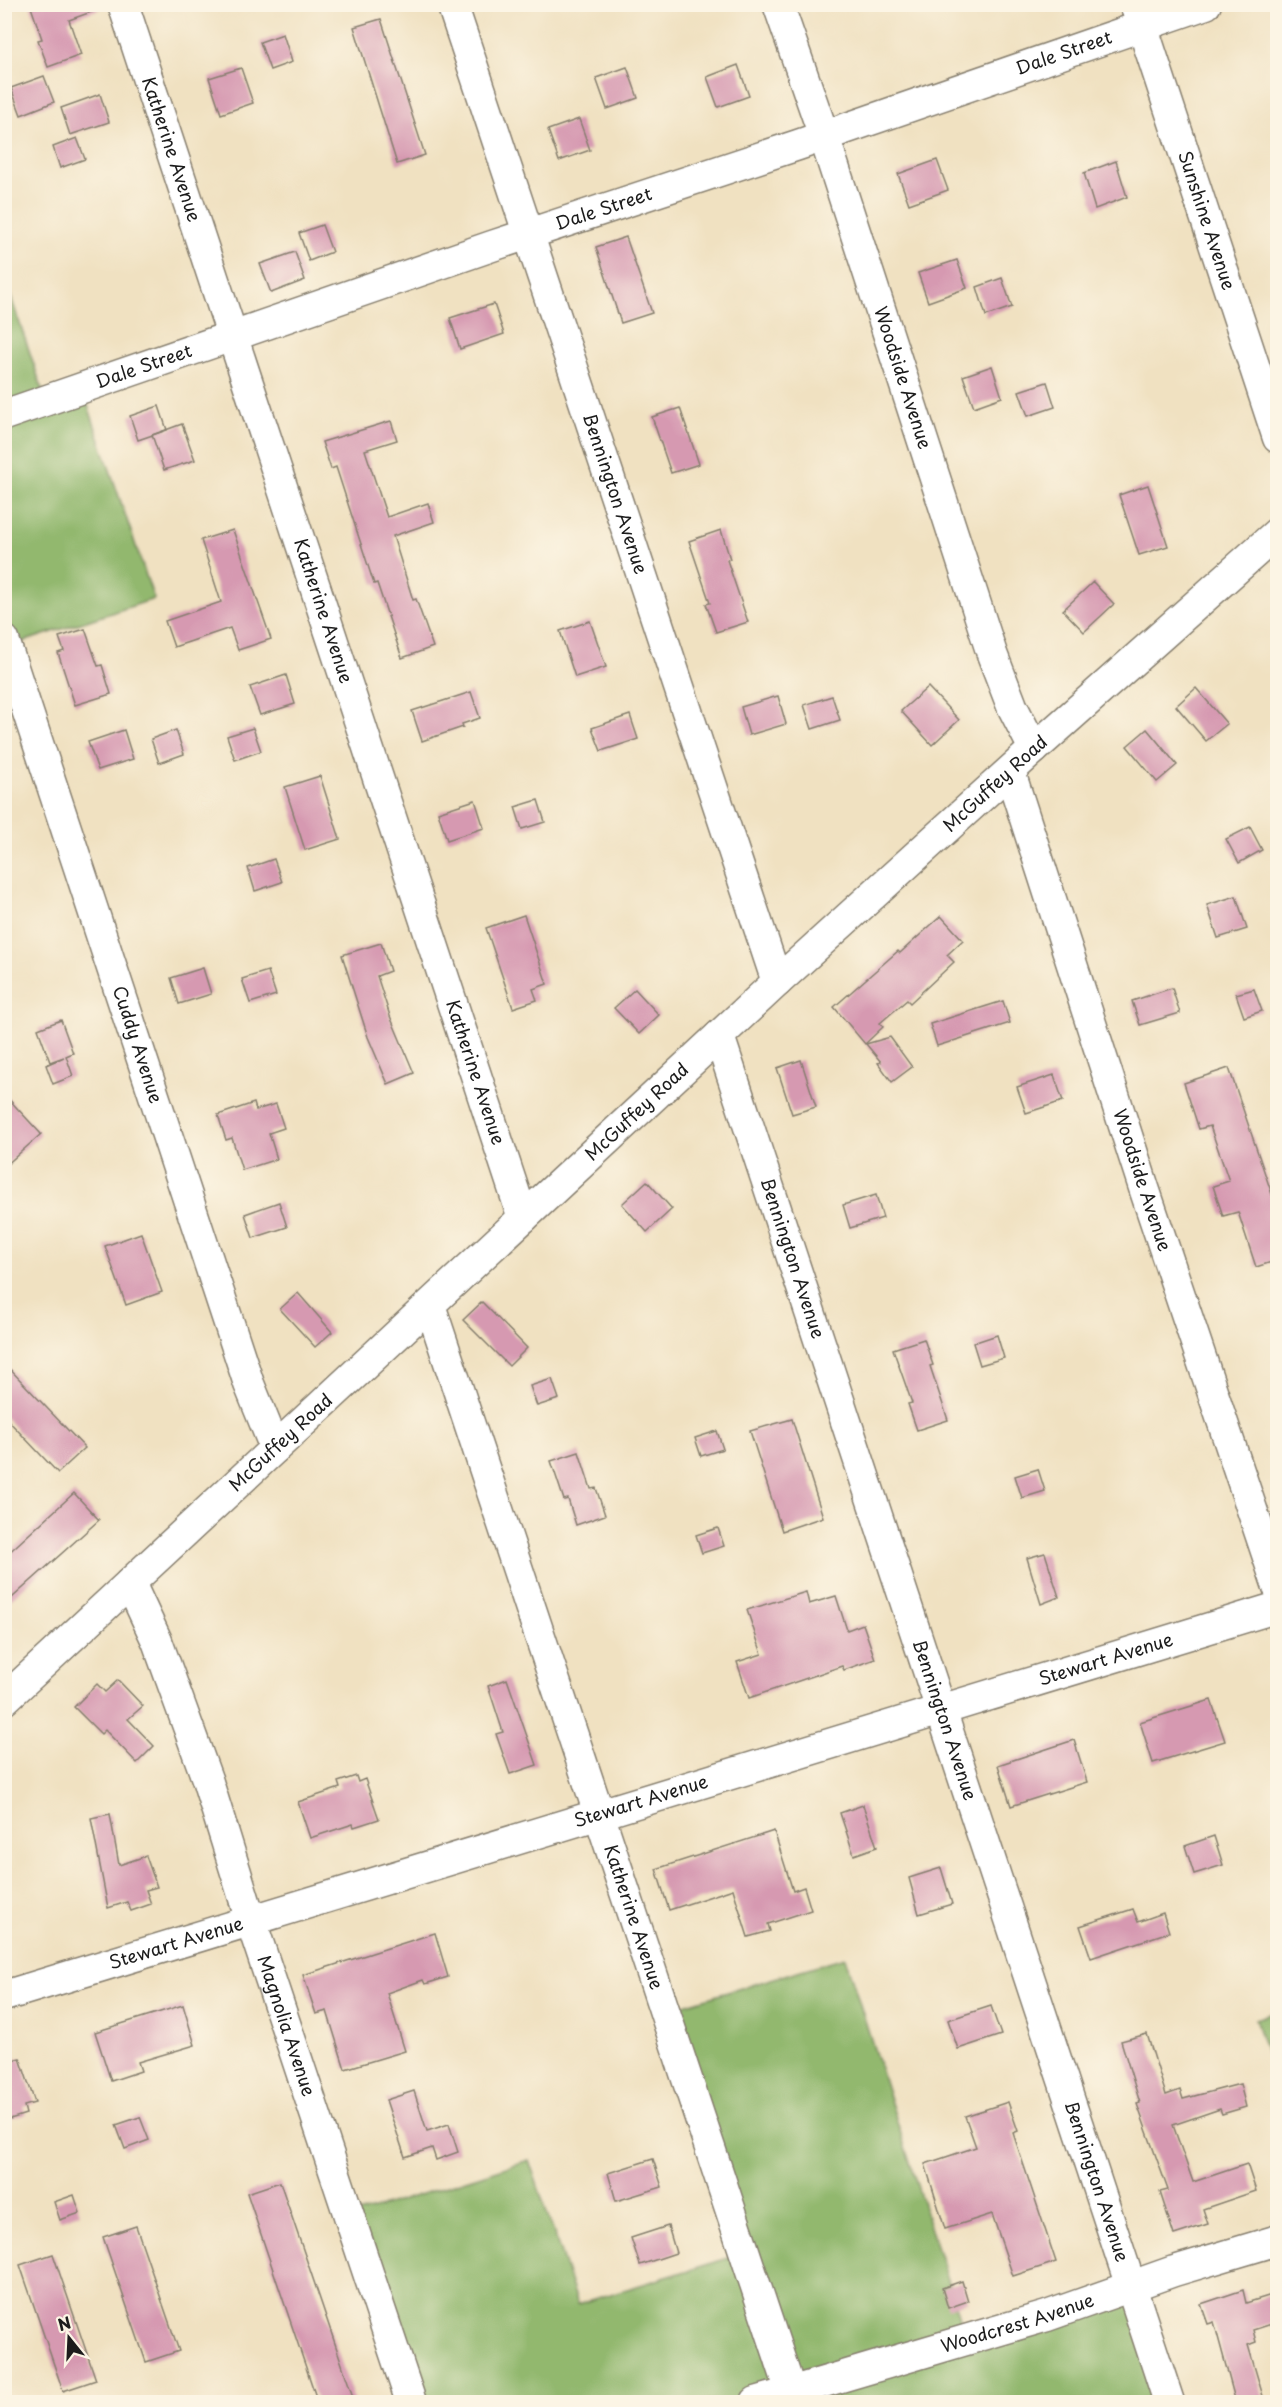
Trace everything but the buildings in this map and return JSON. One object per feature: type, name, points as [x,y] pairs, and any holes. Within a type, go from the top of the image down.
[{"type":"street","name":"Katherine Avenue","points":[[123,4],[523,1218]]},
{"type":"street","name":"Bennington Avenue","points":[[452,4],[777,982]]},
{"type":"street","name":"Woodside Avenue","points":[[778,4],[824,136],[992,654],[1012,706],[1034,749]]},
{"type":"street","name":"Dale Street","points":[[4,415],[232,335],[824,136],[1139,15],[1206,4]]},
{"type":"street","name":"Sunshine Avenue","points":[[1139,15],[1278,438]]},
{"type":"street","name":"McGuffey Road","points":[[6,1696],[777,982],[1278,532]]},
{"type":"street","name":"Cuddy Avenue","points":[[4,640],[249,1384],[275,1448]]},
{"type":"street","name":"Woodside Avenue","points":[[1010,772],[1144,1188],[1278,1587]]},
{"type":"street","name":"Bennington Avenue","points":[[719,1036],[1169,2403]]},
{"type":"street","name":"Katherine Avenue","points":[[430,1305],[791,2392]]},
{"type":"street","name":"Magnolia Avenue","points":[[130,1583],[157,1641],[207,1779],[251,1921],[411,2403]]},
{"type":"street","name":"Stewart Avenue","points":[[4,1996],[1278,1607]]},
{"type":"street","name":"Woodcrest Avenue","points":[[756,2403],[1037,2319],[1174,2271],[1278,2240]]},
{"type":"green space","points":[[4,277],[46,400],[82,388],[154,599],[7,647],[4,640]]},
{"type":"green space","points":[[845,1957],[966,2340],[1131,2287],[1169,2402],[411,2402],[349,2217],[529,2160],[578,2304],[745,2253],[664,2011]]},
{"type":"green space","points":[[1278,2012],[1277,2087],[1255,2019]]}]
